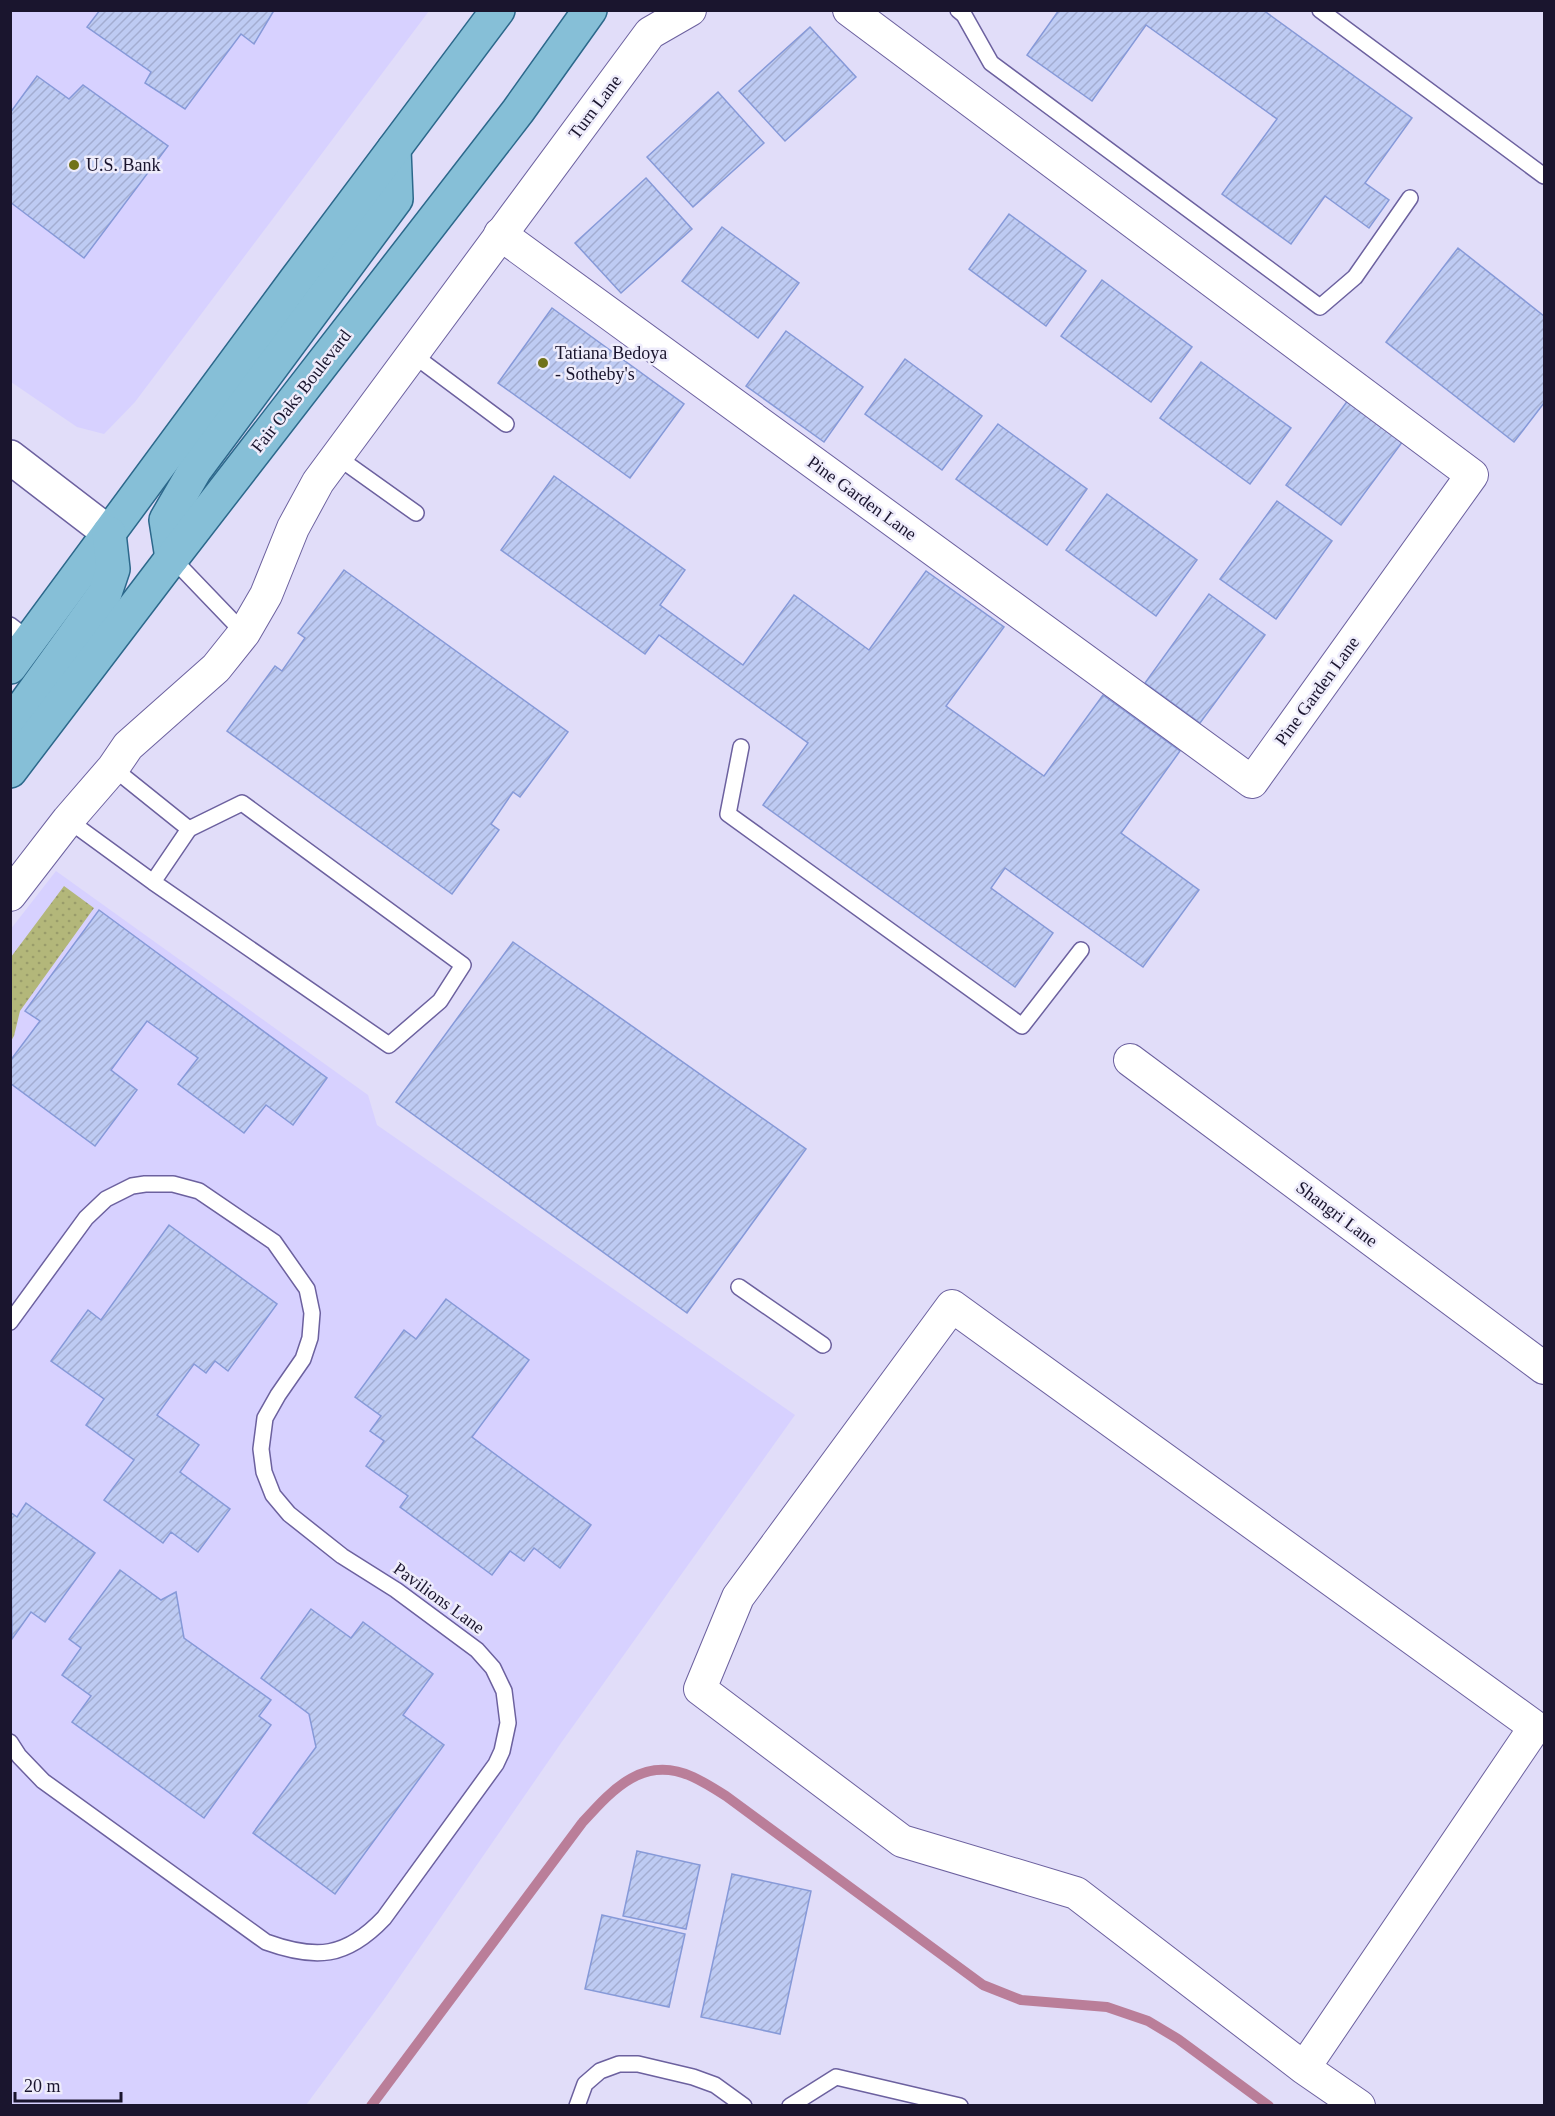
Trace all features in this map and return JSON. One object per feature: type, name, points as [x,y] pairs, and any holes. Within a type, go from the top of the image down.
[{"type":"main road","points":[[10,667],[21,633],[109,533],[498,10]]},
{"type":"main road","name":"Fair Oaks Boulevard","points":[[10,771],[511,120],[590,10]]},
{"type":"main road","points":[[172,558],[166,520],[195,470],[396,199],[394,149]]},
{"type":"main road","points":[[10,725],[105,593],[113,569],[109,533]]},
{"type":"street","name":"Turn Lane","points":[[506,226],[650,33],[690,10]]},
{"type":"street","name":"Pine Garden Lane","points":[[506,226],[1252,782],[1472,475],[849,10]]},
{"type":"street","points":[[10,895],[68,820],[113,768],[128,746],[216,668],[244,633],[266,595],[293,528],[318,482],[506,226]]},
{"type":"street","points":[[11,459],[109,533]]},
{"type":"street","name":"Shangri Lane","points":[[1130,1060],[1545,1368]]},
{"type":"street","points":[[1305,2068],[1535,1727],[952,1306],[738,1597],[700,1689],[902,1840],[1076,1893],[1305,2068],[1359,2106]]},
{"type":"lane","points":[[958,10],[964,15],[991,63],[1320,307],[1355,277],[1410,198]]},
{"type":"lane","points":[[1320,10],[1545,176]]},
{"type":"lane","points":[[412,354],[506,423]]},
{"type":"lane","points":[[336,456],[416,513]]},
{"type":"lane","points":[[172,558],[244,633]]},
{"type":"lane","points":[[741,747],[728,814],[1022,1026],[1081,950]]},
{"type":"lane","points":[[113,768],[189,829]]},
{"type":"lane","points":[[68,820],[153,882],[389,1045],[440,1001],[463,965],[242,803],[189,829],[153,882]]},
{"type":"lane","name":"Pavilions Lane","points":[[10,1322],[86,1218],[106,1199],[132,1186],[173,1184],[199,1191],[273,1242],[307,1288],[312,1313],[310,1338],[303,1359],[278,1395],[266,1418],[261,1449],[264,1472],[273,1494],[289,1514],[342,1556],[396,1590],[477,1650],[494,1668],[504,1691],[508,1723],[502,1751],[496,1764],[384,1918],[370,1932],[346,1947],[319,1954],[295,1952],[266,1942],[15,1762],[10,1742]]},
{"type":"lane","points":[[739,1287],[823,1345]]},
{"type":"lane","points":[[577,2106],[585,2084],[600,2071],[619,2064],[638,2064],[693,2077],[715,2085],[744,2106]]},
{"type":"lane","points":[[790,2106],[836,2078],[960,2106]]},
{"type":"shaded area","points":[[10,11],[429,11],[135,402],[104,434],[77,427],[11,382]]},
{"type":"shaded area","points":[[56,871],[368,1095],[377,1125],[795,1415],[561,1743],[385,1998],[306,2105],[11,2105],[10,930]]},
{"type":"green space","points":[[64,886],[94,908],[20,1011],[11,1041],[11,957]]},
{"type":"building","points":[[100,10],[271,10],[273,12],[254,44],[241,34],[185,109],[145,83],[151,72],[87,27]]},
{"type":"building","points":[[1059,10],[1263,10],[1412,118],[1365,183],[1389,200],[1369,228],[1325,196],[1291,244],[1222,194],[1277,119],[1146,25],[1092,101],[1027,55]]},
{"type":"building","points":[[810,27],[856,77],[785,141],[739,91]]},
{"type":"building","points":[[37,76],[69,99],[83,85],[168,146],[84,258],[10,202],[10,113]]},
{"type":"building","points":[[718,92],[764,143],[693,207],[647,157]]},
{"type":"building","points":[[646,178],[692,229],[621,293],[575,243]]},
{"type":"building","points":[[1009,214],[1086,271],[1046,326],[969,269]]},
{"type":"building","points":[[722,227],[799,283],[758,338],[682,281]]},
{"type":"building","points":[[1458,248],[1544,316],[1544,403],[1514,442],[1386,342]]},
{"type":"building","points":[[1102,280],[1192,347],[1151,402],[1061,336]]},
{"type":"building","points":[[552,308],[684,404],[630,478],[498,383]]},
{"type":"building","points":[[786,331],[863,387],[824,442],[746,386]]},
{"type":"building","points":[[905,359],[982,416],[942,470],[865,414]]},
{"type":"building","points":[[1201,362],[1291,428],[1250,484],[1160,418]]},
{"type":"building","points":[[1351,396],[1406,437],[1341,525],[1286,485]]},
{"type":"building","points":[[998,424],[1087,489],[1047,545],[956,479]]},
{"type":"building","points":[[554,476],[685,570],[660,605],[743,665],[794,595],[869,650],[926,571],[1004,627],[946,706],[1044,776],[1103,695],[1180,751],[1121,833],[1199,890],[1143,967],[1005,868],[991,888],[1053,933],[1015,987],[763,805],[808,743],[659,635],[645,654],[501,550]]},
{"type":"building","points":[[1107,494],[1197,560],[1156,616],[1066,550]]},
{"type":"building","points":[[1277,501],[1332,541],[1276,619],[1220,579]]},
{"type":"building","points":[[344,570],[568,732],[520,797],[513,792],[491,824],[499,830],[452,894],[227,731],[275,666],[282,671],[305,638],[298,633]]},
{"type":"building","points":[[1209,594],[1265,635],[1200,723],[1145,683]]},
{"type":"building","points":[[99,910],[327,1078],[293,1125],[266,1105],[244,1133],[178,1084],[198,1058],[147,1021],[111,1070],[137,1090],[95,1146],[10,1083],[10,1061],[40,1021],[25,1011]]},
{"type":"building","points":[[513,942],[806,1149],[687,1313],[396,1102]]},
{"type":"building","points":[[169,1225],[277,1304],[228,1371],[215,1361],[206,1373],[194,1364],[157,1415],[199,1445],[180,1472],[230,1509],[198,1552],[171,1532],[163,1543],[104,1500],[134,1460],[86,1425],[104,1399],[51,1361],[88,1310],[101,1320]]},
{"type":"building","points":[[446,1299],[529,1360],[472,1437],[591,1525],[560,1568],[534,1548],[524,1561],[510,1551],[492,1575],[400,1507],[408,1496],[366,1466],[384,1441],[370,1431],[381,1416],[355,1397],[404,1330],[416,1339]]},
{"type":"building","points":[[26,1503],[95,1553],[45,1622],[31,1612],[12,1639],[10,1512],[17,1517]]},
{"type":"building","points":[[120,1570],[161,1600],[176,1592],[184,1638],[271,1700],[259,1716],[271,1725],[204,1818],[72,1722],[91,1696],[62,1675],[81,1648],[69,1639]]},
{"type":"building","points":[[311,1609],[351,1638],[363,1622],[433,1674],[403,1715],[444,1745],[335,1894],[253,1833],[316,1747],[309,1714],[261,1678]]},
{"type":"building","points":[[637,1851],[700,1865],[686,1929],[623,1916]]},
{"type":"building","points":[[732,1874],[811,1891],[780,2034],[701,2017]]},
{"type":"building","points":[[602,1915],[685,1934],[669,2007],[585,1989]]},
{"type":"waterway","points":[[371,2106],[582,1823],[605,1799],[630,1779],[659,1770],[675,1771],[693,1777],[726,1796],[983,1985],[1021,2000],[1107,2007],[1148,2021],[1178,2039],[1269,2106]]},
{"type":"place","name":"U.S. Bank","points":[[74,165]]},
{"type":"place","name":"Tatiana Bedoya - Sotheby's","points":[[543,363]]}]
